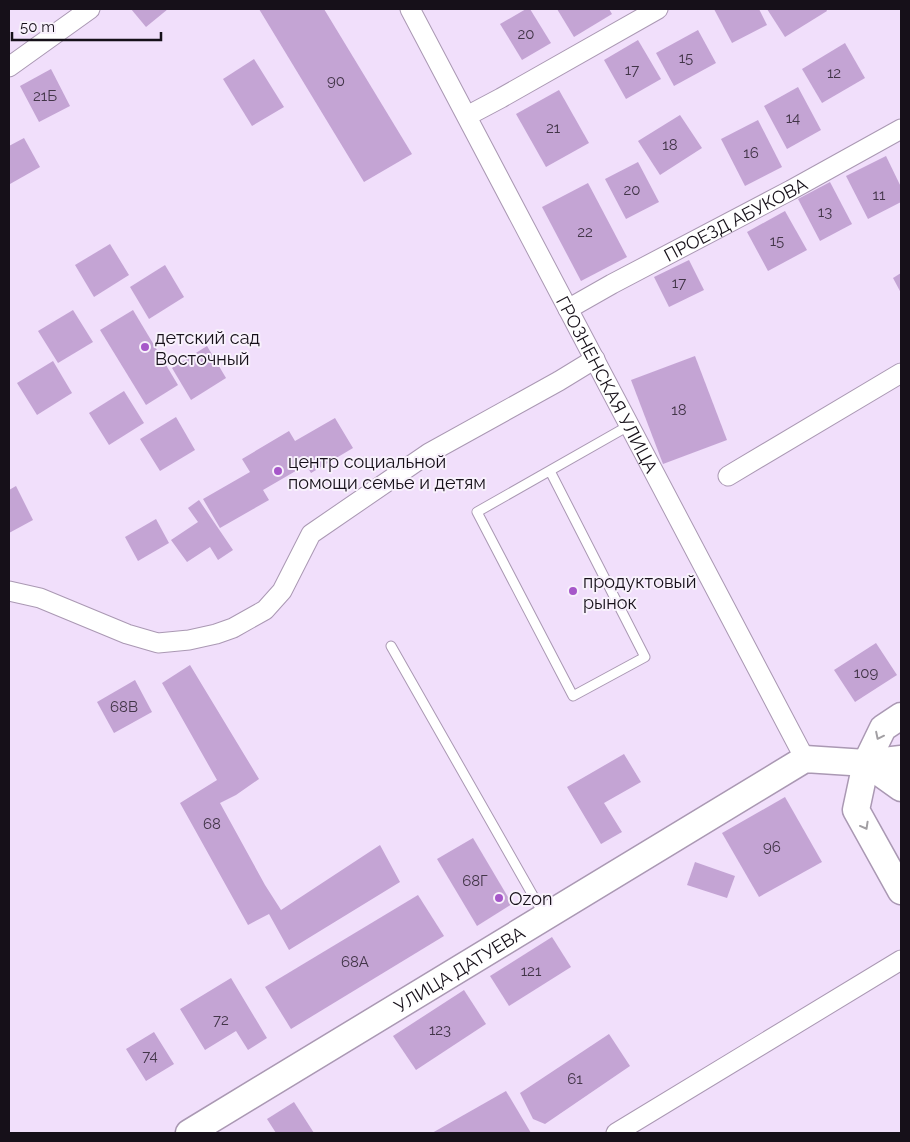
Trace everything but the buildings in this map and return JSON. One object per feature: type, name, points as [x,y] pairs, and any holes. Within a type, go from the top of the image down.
[{"type":"street","points":[[9,67],[90,9]]},
{"type":"street","name":"ГРОЗНЕНСКАЯ УЛИЦА","points":[[410,9],[805,759]]},
{"type":"street","points":[[467,116],[658,9]]},
{"type":"street","name":"ПРОЕЗД АБУКОВА","points":[[568,309],[901,129]]},
{"type":"street","points":[[9,591],[40,598],[127,634],[158,643],[189,640],[233,628],[265,610],[282,591],[311,534],[429,453],[595,359]]},
{"type":"street","points":[[728,476],[901,373]]},
{"type":"street","points":[[901,716],[883,728],[866,763],[856,810],[901,891]]},
{"type":"street","points":[[805,759],[866,763],[901,760]]},
{"type":"street","name":"УЛИЦА ДАТУЕВА","points":[[189,1133],[805,759]]},
{"type":"street","points":[[866,763],[901,788]]},
{"type":"street","points":[[616,1133],[901,960]]},
{"type":"lane","points":[[550,471],[646,656],[573,696],[477,512],[630,425]]},
{"type":"lane","points":[[391,646],[545,917]]},
{"type":"place","name":"детский сад Восточный","points":[[145,347]]},
{"type":"place","name":"центр социальной помощи семье и детям","points":[[278,471]]},
{"type":"place","name":"продуктовый рынок","points":[[573,591]]},
{"type":"place","name":"Ozon","points":[[499,898]]}]
